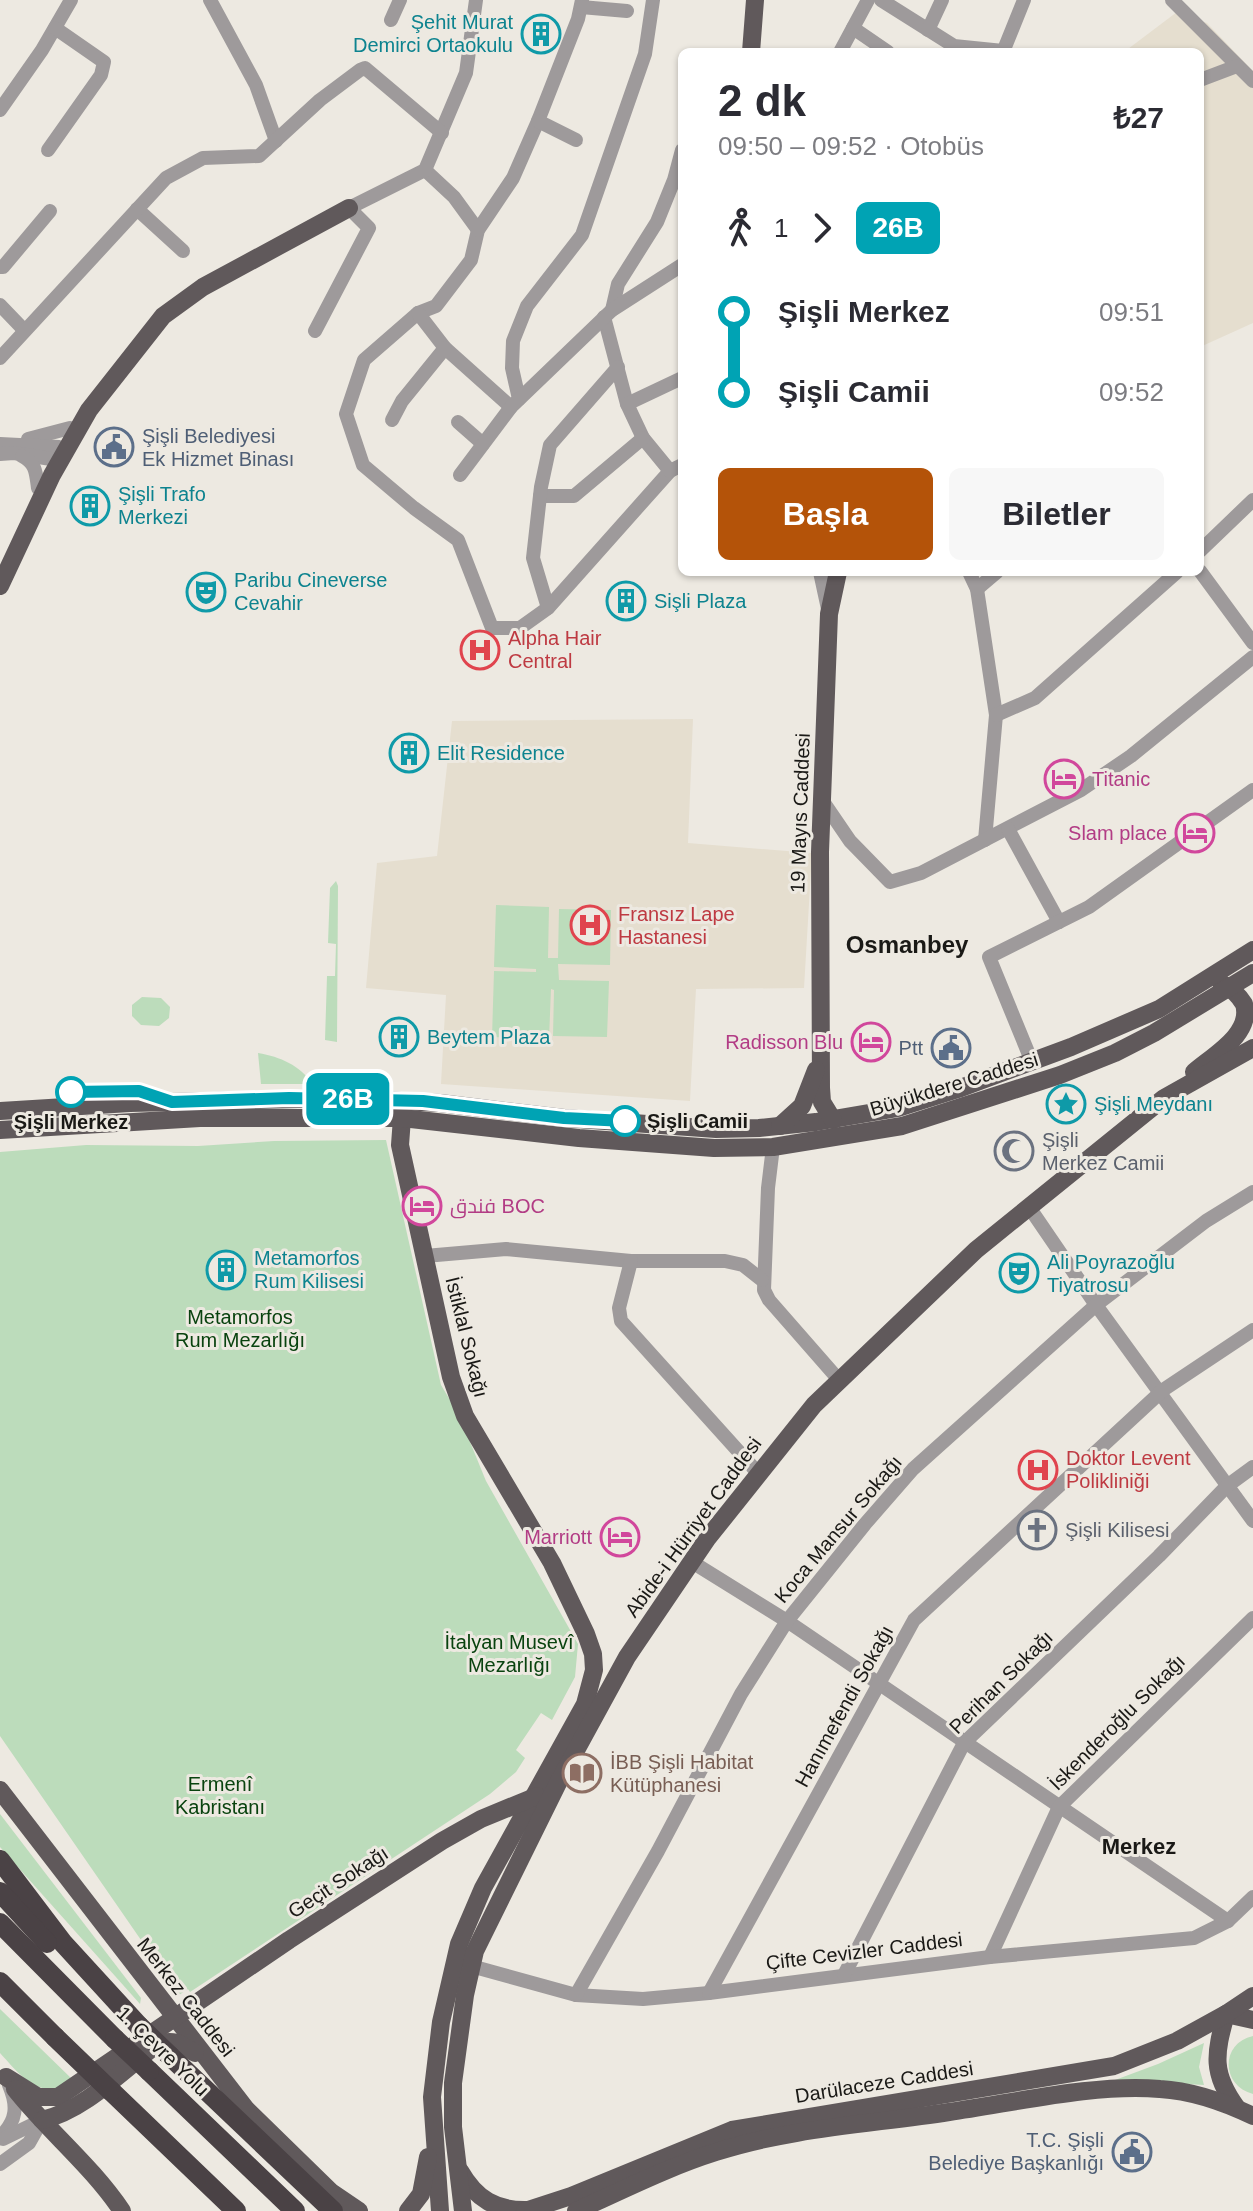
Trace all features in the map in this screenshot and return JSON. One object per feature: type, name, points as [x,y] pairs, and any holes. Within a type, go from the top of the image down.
[{"type":"highway","points":[[0,1860],[63,1943],[139,2026],[333,2211]]},
{"type":"highway","points":[[0,1892],[89,1985],[139,2026]]},
{"type":"highway","name":"1. Çevre Yolu","points":[[0,1923],[115,2039],[295,2211]]},
{"type":"highway","points":[[0,1982],[236,2211]]},
{"type":"highway","points":[[0,1995],[55,2037]]},
{"type":"main road","points":[[751,48],[755,0]]},
{"type":"main road","points":[[0,563],[59,453],[163,316],[203,287],[349,208]]},
{"type":"main road","points":[[0,586],[70,428],[89,410]]},
{"type":"main road","name":"19 Mayıs Caddesi","points":[[833,1120],[822,1102],[820,1056],[822,800],[829,614],[837,576]]},
{"type":"main road","name":"Büyükdere Caddesi","points":[[0,1111],[289,1098],[440,1103],[564,1118],[716,1129],[833,1120],[898,1108],[1126,1026],[1208,981],[1253,950]]},
{"type":"main road","name":"Büyükdere Caddesi","points":[[0,1130],[200,1118],[402,1118],[579,1138],[714,1148],[773,1147],[902,1126],[1060,1075],[1128,1046],[1253,973]]},
{"type":"main road","points":[[1164,1098],[1248,1025],[1248,1010],[1231,988],[1208,981]]},
{"type":"main road","name":"Abide-i Hürriyet Caddesi","points":[[440,2211],[433,2127],[435,2065],[444,2007],[463,1964],[627,1657],[692,1562],[758,1473],[839,1380],[965,1259],[1164,1098],[1253,1048]]},
{"type":"main road","name":"19 Mayıs Caddesi","points":[[780,1126],[802,1106],[820,1056]]},
{"type":"main road","points":[[402,1118],[411,1108],[440,1103]]},
{"type":"main road","name":"İstiklal Sokağı","points":[[402,1118],[400,1145],[451,1377],[465,1416],[552,1563],[586,1634]]},
{"type":"main road","points":[[586,1634],[605,1653],[627,1657]]},
{"type":"main road","name":"Abide-i Hürriyet Caddesi","points":[[463,2211],[453,2127],[453,2083],[463,1964],[477,1902],[585,1704],[591,1686],[593,1654],[586,1634]]},
{"type":"main road","name":"Geçit Sokağı","points":[[3,2074],[38,2097],[58,2097],[289,1940],[481,1819],[557,1785]]},
{"type":"main road","name":"Merkez Caddesi","points":[[0,1790],[246,2109],[331,2192],[359,2211]]},
{"type":"main road","points":[[481,1819],[500,1830],[508,1843]]},
{"type":"main road","points":[[1248,2111],[1226,2093],[1217,2069],[1218,2046],[1226,2014],[1253,1996]]},
{"type":"main road","points":[[1226,2014],[1253,2020]]},
{"type":"main road","name":"Darülaceze Caddesi","points":[[526,2210],[571,2196],[732,2130],[1114,2066],[1177,2041],[1226,2014]]},
{"type":"main road","points":[[42,2120],[76,2108],[163,2042],[179,2042],[205,2058]]},
{"type":"main road","points":[[3,2074],[78,2156],[122,2211]]},
{"type":"main road","name":"Darülaceze Caddesi","points":[[576,2211],[702,2156],[789,2135],[1131,2088],[1211,2098],[1248,2111]]},
{"type":"main road","points":[[76,2108],[69,2126],[78,2156]]},
{"type":"main road","points":[[408,2211],[425,2184],[433,2127]]},
{"type":"main road","points":[[457,2165],[467,2183],[485,2201],[503,2209],[526,2210]]},
{"type":"street","points":[[0,110],[71,0]]},
{"type":"street","points":[[210,0],[256,85],[276,141]]},
{"type":"street","points":[[391,20],[400,0]]},
{"type":"street","points":[[315,331],[369,228],[349,208],[425,170],[466,73],[476,0]]},
{"type":"street","points":[[515,403],[513,341],[527,306],[582,235],[645,54],[653,0]]},
{"type":"street","points":[[842,48],[868,0]]},
{"type":"street","points":[[881,0],[954,46],[970,48]]},
{"type":"street","points":[[928,30],[942,0]]},
{"type":"street","points":[[1005,48],[1024,0]]},
{"type":"street","points":[[1172,0],[1253,81]]},
{"type":"street","points":[[627,11],[581,3],[538,121],[513,178],[478,230],[471,260],[436,306],[418,313],[364,360],[346,414],[363,465],[458,540],[492,628],[520,628],[548,608],[676,468],[643,438],[627,404],[608,314],[618,284],[657,222],[678,165]]},
{"type":"street","points":[[48,150],[101,75],[104,62],[55,28]]},
{"type":"street","points":[[853,28],[882,48]]},
{"type":"street","points":[[1204,78],[1237,66]]},
{"type":"street","points":[[0,358],[166,178],[203,158],[259,156],[320,100],[365,68],[442,133]]},
{"type":"street","points":[[538,121],[576,140]]},
{"type":"street","points":[[425,170],[454,197],[478,230]]},
{"type":"street","points":[[137,209],[183,251]]},
{"type":"street","points":[[0,267],[50,211]]},
{"type":"street","points":[[460,475],[515,403],[608,314],[678,268]]},
{"type":"street","points":[[0,305],[24,330]]},
{"type":"street","points":[[418,313],[445,348],[515,403]]},
{"type":"street","points":[[392,420],[402,401],[445,348]]},
{"type":"street","points":[[548,608],[533,558],[550,445],[618,367]]},
{"type":"street","points":[[627,404],[678,380]]},
{"type":"street","points":[[458,422],[483,444]]},
{"type":"street","points":[[7,448],[70,428]]},
{"type":"street","points":[[540,496],[574,496],[643,438]]},
{"type":"street","points":[[7,448],[59,453]]},
{"type":"street","points":[[7,448],[31,461],[38,488]]},
{"type":"street","points":[[1204,547],[1253,500]]},
{"type":"street","points":[[821,576],[829,614]]},
{"type":"street","points":[[971,576],[977,589],[996,715],[985,840]]},
{"type":"street","points":[[977,589],[992,576]]},
{"type":"street","points":[[996,715],[1035,698],[1172,576]]},
{"type":"street","points":[[1204,576],[1253,643]]},
{"type":"street","points":[[822,800],[850,841],[890,882],[921,873],[1081,790],[1131,756],[1253,657]]},
{"type":"street","points":[[1032,1062],[989,957],[1089,907],[1253,790]]},
{"type":"street","points":[[1008,829],[1059,922]]},
{"type":"street","points":[[773,1147],[762,1280],[769,1300],[839,1380]]},
{"type":"street","name":"Koca Mansur Sokağı","points":[[576,1995],[658,1851],[741,1694],[787,1621],[913,1469],[1096,1305],[1206,1221],[1253,1192]]},
{"type":"street","points":[[1029,1207],[1253,1521]]},
{"type":"street","points":[[425,1256],[506,1249],[631,1261],[725,1261],[743,1265],[762,1280]]},
{"type":"street","points":[[631,1261],[619,1308],[621,1321],[758,1473]]},
{"type":"street","name":"Hanımefendi Sokağı","points":[[709,1993],[914,1620],[1159,1393],[1253,1330]]},
{"type":"street","name":"Perihan Sokağı","points":[[844,1975],[964,1743],[1159,1556],[1227,1486],[1253,1467]]},
{"type":"street","points":[[692,1562],[787,1621],[1228,1921]]},
{"type":"street","name":"İskenderoğlu Sokağı","points":[[990,1957],[1059,1807],[1253,1618]]},
{"type":"street","name":"Çifte Cevizler Caddesi","points":[[463,1964],[576,1995],[643,1999],[990,1957],[1194,1938],[1228,1921],[1253,1897]]},
{"type":"street","points":[[0,2139],[15,2116],[14,2097],[3,2074]]},
{"type":"street","points":[[0,2139],[42,2120]]},
{"type":"street","points":[[0,2164],[29,2143],[42,2120]]},
{"type":"shaded area","points":[[1177,12],[1207,23],[1253,71],[1253,323],[1204,345],[1204,48],[1129,48]]},
{"type":"shaded area","name":"Fransız Lape Hastanesi","points":[[693,719],[688,843],[812,853],[804,988],[696,989],[690,1101],[441,1084],[446,995],[366,988],[377,863],[437,856],[452,721]]},
{"type":"green space","points":[[336,881],[337,1042],[325,1040],[327,976],[335,976],[336,944],[328,943],[330,888]]},
{"type":"green space","points":[[496,905],[549,907],[548,958],[558,958],[559,909],[611,910],[610,965],[558,964],[559,980],[609,981],[607,1037],[553,1036],[554,990],[551,989],[549,1039],[492,1037],[494,971],[536,972],[536,969],[494,967]]},
{"type":"green space","points":[[142,997],[161,998],[170,1007],[169,1018],[159,1026],[141,1025],[132,1016],[132,1005]]},
{"type":"green space","points":[[258,1053],[289,1063],[313,1084],[261,1084]]},
{"type":"green space","points":[[386,1140],[441,1385],[459,1415],[486,1481],[578,1644],[575,1677],[552,1720],[541,1713],[516,1750],[525,1758],[516,1772],[490,1794],[190,1992],[188,1989],[179,1995],[0,1736],[0,1152],[86,1145],[198,1146],[274,1141]]},
{"type":"green space","points":[[0,1814],[141,1998],[140,2004],[0,1847]]},
{"type":"green space","points":[[0,2009],[73,2080],[51,2089],[41,2088],[24,2078],[0,2053]]},
{"type":"green space","points":[[1253,2036],[1253,2094],[1235,2083],[1229,2065],[1235,2047]]},
{"type":"green space","points":[[1204,2043],[1199,2067],[1204,2085],[1115,2080],[1158,2064]]},
{"type":"bus line","name":"26B","points":[[71,1092],[139,1091],[172,1102],[289,1098],[423,1101],[564,1118],[625,1121]]},
{"type":"place","name":"Şehit Murat Demirci Ortaokulu","points":[[541,34]]},
{"type":"place","name":"Şişli Belediyesi Ek Hizmet Binası","points":[[114,447]]},
{"type":"place","name":"Şişli Trafo Merkezi","points":[[90,506]]},
{"type":"place","name":"Paribu Cineverse Cevahir","points":[[206,592]]},
{"type":"place","name":"Sişli Plaza","points":[[626,601]]},
{"type":"place","name":"Alpha Hair Central","points":[[480,650]]},
{"type":"place","name":"Elit Residence","points":[[409,753]]},
{"type":"place","name":"Titanic","points":[[1064,779]]},
{"type":"place","name":"Slam place","points":[[1195,833]]},
{"type":"place","name":"Fransız Lape Hastanesi","points":[[590,925]]},
{"type":"place","name":"Beytem Plaza","points":[[399,1037]]},
{"type":"place","name":"Radisson Blu","points":[[871,1042]]},
{"type":"place","name":"Ptt","points":[[951,1048]]},
{"type":"place","name":"Şişli Merkez","points":[[71,1092]]},
{"type":"place","name":"Şişli Meydanı","points":[[1066,1104]]},
{"type":"place","name":"Şişli Camii","points":[[625,1121]]},
{"type":"place","name":"Şişli Merkez Camii","points":[[1014,1151]]},
{"type":"place","name":"فندق BOC","points":[[422,1206]]},
{"type":"place","name":"Metamorfos Rum Kilisesi","points":[[226,1270]]},
{"type":"place","name":"Ali Poyrazoğlu Tiyatrosu","points":[[1019,1273]]},
{"type":"place","name":"Doktor Levent Polikliniği","points":[[1038,1470]]},
{"type":"place","name":"Şişli Kilisesi","points":[[1037,1530]]},
{"type":"place","name":"Marriott","points":[[620,1537]]},
{"type":"place","name":"İBB Şişli Habitat Kütüphanesi","points":[[582,1773]]},
{"type":"place","name":"T.C. Şişli Belediye Başkanlığı","points":[[1132,2152]]},
{"type":"district","name":"Osmanbey","points":[[907,945]]},
{"type":"district","name":"Merkez","points":[[1139,1846]]},
{"type":"park label","name":"Metamorfos Rum Mezarlığı","points":[[240,1328]]},
{"type":"park label","name":"İtalyan Musevî Mezarlığı","points":[[509,1654]]},
{"type":"park label","name":"Ermenî Kabristanı","points":[[220,1796]]}]
